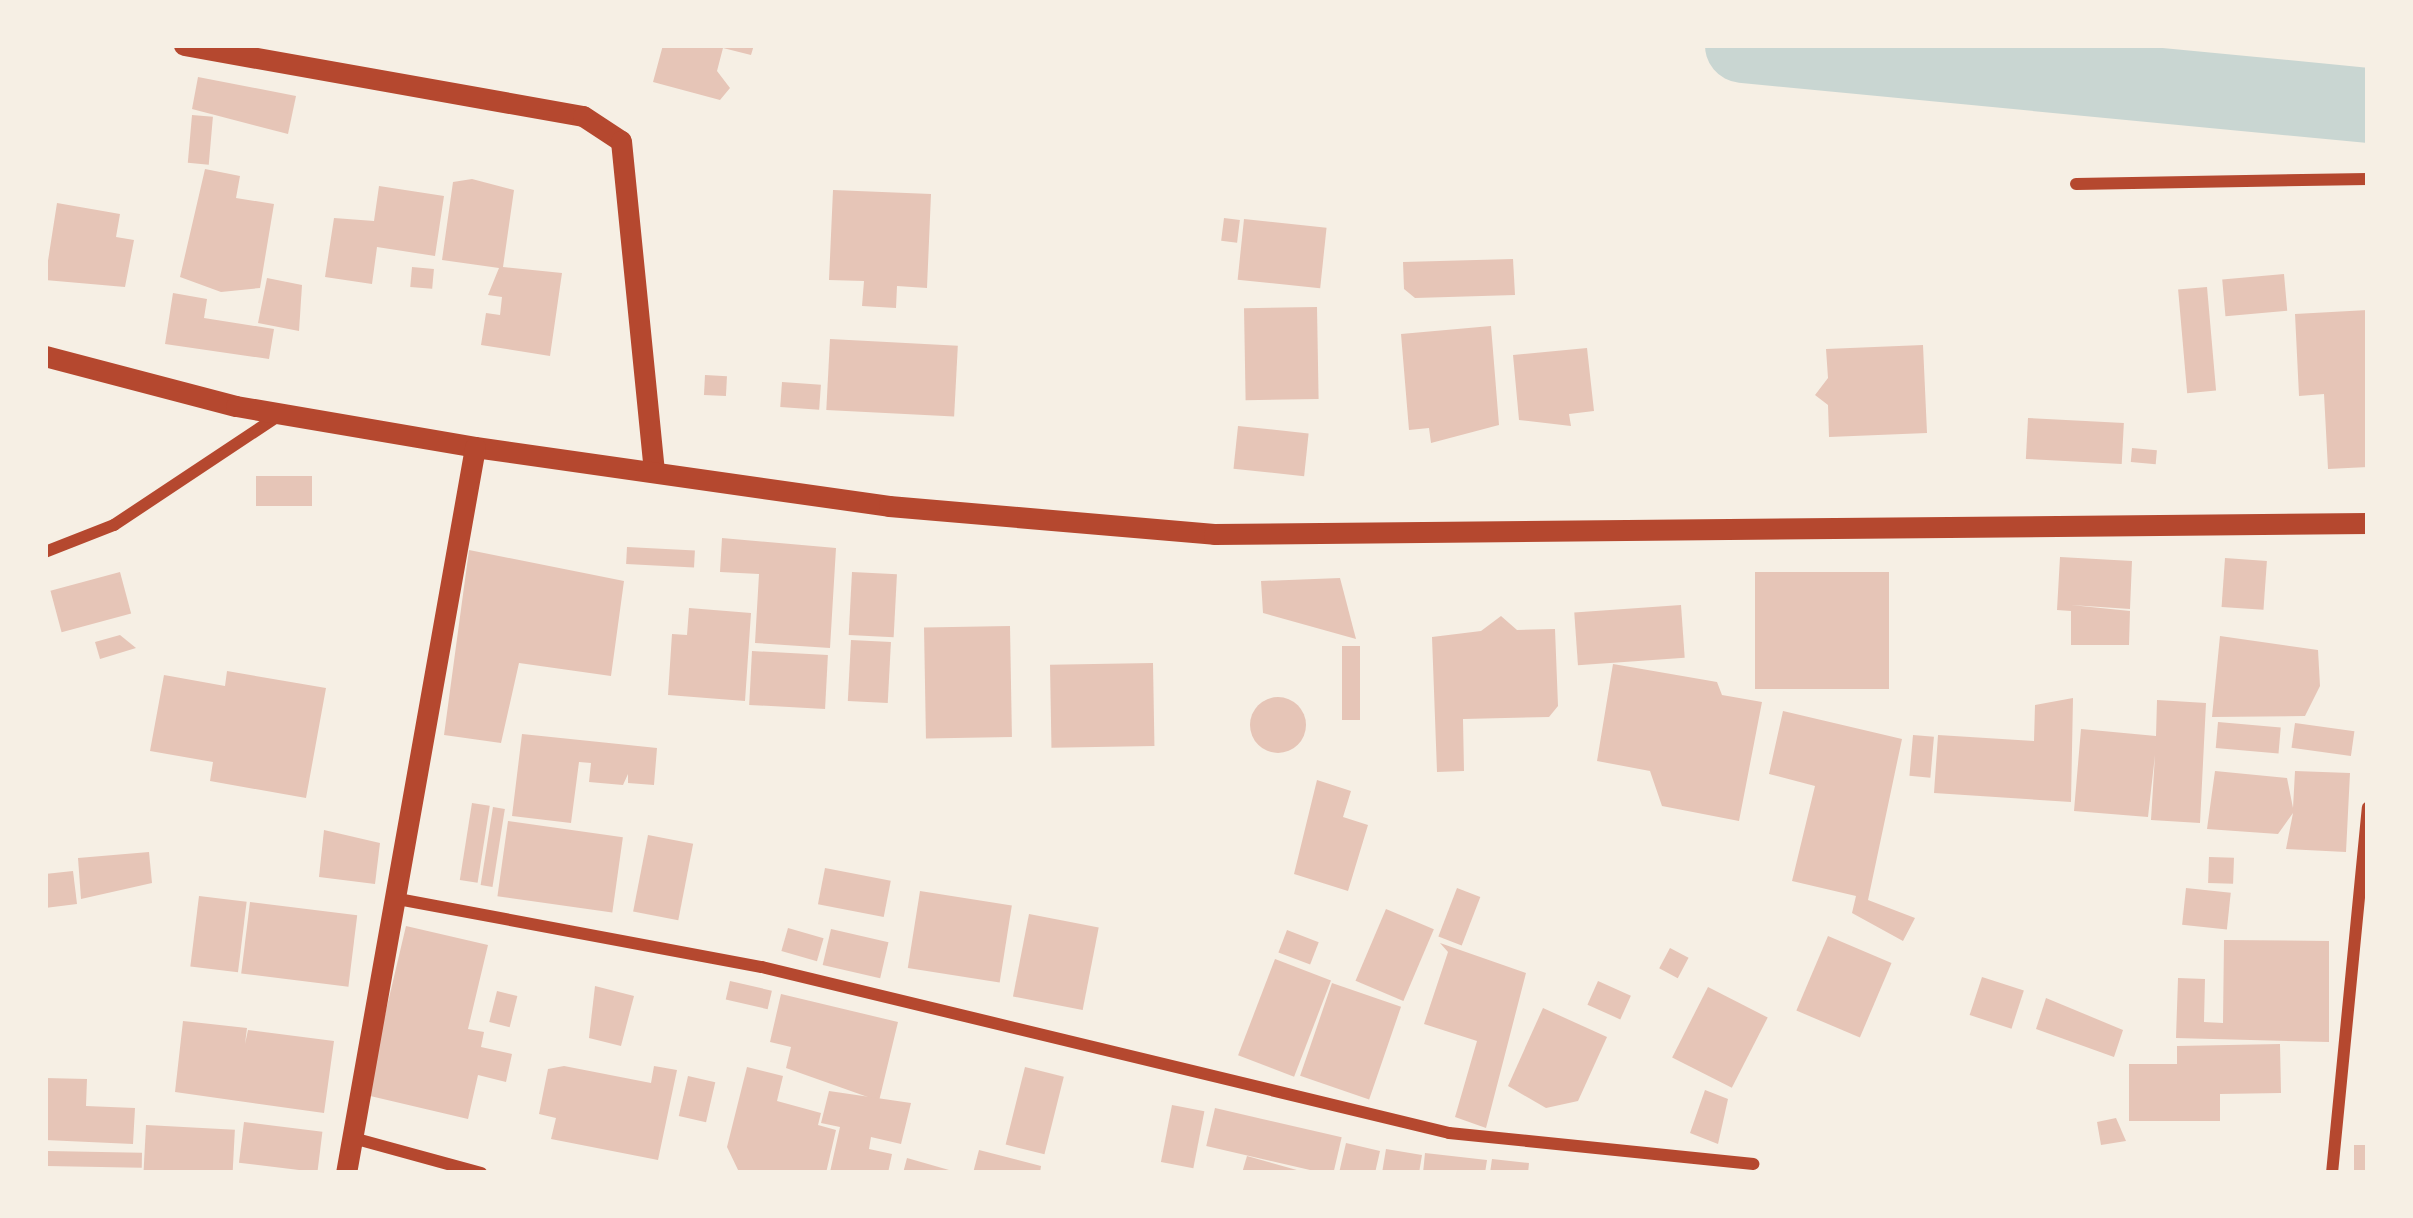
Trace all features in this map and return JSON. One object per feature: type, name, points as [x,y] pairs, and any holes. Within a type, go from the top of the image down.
[{"type":"street","points":[[184,45],[583,116],[621,141],[654,470]]},
{"type":"street","points":[[2076,184],[2368,179]]},
{"type":"street","points":[[45,356],[282,413],[475,447],[889,506],[1214,534],[2368,523]]},
{"type":"street","points":[[45,552],[114,525],[282,413]]},
{"type":"street","points":[[346,1173],[475,447]]},
{"type":"street","points":[[2332,1173],[2368,808]]},
{"type":"street","points":[[398,898],[761,968],[1449,1132],[1753,1164]]},
{"type":"street","points":[[352,1138],[481,1173]]},
{"type":"building","points":[[663,45],[754,45],[751,55],[723,48],[717,71],[730,88],[720,100],[653,82]]},
{"type":"building","points":[[198,77],[296,96],[288,134],[192,109]]},
{"type":"building","points":[[192,115],[213,117],[209,165],[188,163]]},
{"type":"building","points":[[205,169],[240,176],[236,198],[274,204],[260,288],[221,292],[180,277]]},
{"type":"building","points":[[472,179],[514,190],[503,267],[562,273],[550,356],[481,345],[486,313],[500,315],[502,297],[488,295],[499,268],[442,260],[453,182]]},
{"type":"building","points":[[379,186],[444,196],[435,256],[377,247],[372,284],[325,277],[334,218],[374,221]]},
{"type":"building","points":[[833,190],[931,194],[927,288],[897,286],[896,308],[862,306],[864,281],[829,280]]},
{"type":"building","points":[[57,203],[120,214],[116,237],[134,240],[125,287],[45,280]]},
{"type":"building","points":[[1224,218],[1240,220],[1237,243],[1221,241]]},
{"type":"building","points":[[1244,219],[1327,228],[1320,288],[1238,280]]},
{"type":"building","points":[[1513,259],[1515,295],[1415,298],[1404,289],[1403,262]]},
{"type":"building","points":[[412,267],[434,269],[432,289],[410,287]]},
{"type":"building","points":[[2284,274],[2287,311],[2225,316],[2222,279]]},
{"type":"building","points":[[267,278],[302,285],[299,331],[258,323]]},
{"type":"building","points":[[2207,287],[2216,391],[2187,393],[2178,290]]},
{"type":"building","points":[[173,293],[207,299],[204,318],[274,329],[269,359],[165,344]]},
{"type":"building","points":[[1317,307],[1319,399],[1246,400],[1244,308]]},
{"type":"building","points":[[2368,310],[2368,467],[2328,469],[2324,394],[2299,396],[2295,314]]},
{"type":"building","points":[[1491,326],[1499,425],[1431,443],[1429,428],[1409,430],[1401,334]]},
{"type":"building","points":[[830,339],[958,346],[954,417],[826,410]]},
{"type":"building","points":[[1923,345],[1927,433],[1829,437],[1828,405],[1815,395],[1828,378],[1826,349]]},
{"type":"building","points":[[1587,348],[1594,411],[1569,414],[1571,426],[1519,420],[1513,355]]},
{"type":"building","points":[[705,375],[727,376],[726,396],[704,395]]},
{"type":"building","points":[[782,382],[821,385],[819,410],[780,407]]},
{"type":"building","points":[[2028,418],[2124,423],[2122,464],[2026,459]]},
{"type":"building","points":[[1238,426],[1309,433],[1304,476],[1234,469]]},
{"type":"building","points":[[2132,448],[2157,450],[2156,464],[2131,462]]},
{"type":"building","points":[[256,476],[312,476],[312,506],[256,506]]},
{"type":"building","points":[[722,538],[836,548],[830,648],[755,643],[759,574],[720,572]]},
{"type":"building","points":[[627,547],[695,551],[694,568],[626,564]]},
{"type":"building","points":[[469,550],[624,581],[611,676],[519,663],[501,743],[444,735]]},
{"type":"building","points":[[2060,557],[2132,561],[2130,609],[2071,605],[2130,611],[2129,645],[2071,645],[2071,611],[2057,610]]},
{"type":"building","points":[[2225,558],[2267,561],[2263,610],[2222,607]]},
{"type":"building","points":[[120,572],[131,614],[62,632],[50,591]]},
{"type":"building","points":[[852,572],[897,574],[894,637],[849,635]]},
{"type":"building","points":[[1755,572],[1889,572],[1889,689],[1755,689]]},
{"type":"building","points":[[1340,578],[1356,639],[1263,613],[1261,581]]},
{"type":"building","points":[[1681,605],[1685,658],[1578,665],[1574,612]]},
{"type":"building","points":[[689,608],[751,613],[745,701],[668,695],[672,634],[687,635]]},
{"type":"building","points":[[1501,616],[1517,630],[1555,629],[1558,706],[1549,717],[1463,719],[1464,771],[1437,772],[1432,637],[1481,631]]},
{"type":"building","points":[[1010,626],[1012,737],[926,738],[924,628]]},
{"type":"building","points":[[120,635],[136,648],[100,659],[95,642]]},
{"type":"building","points":[[2220,636],[2318,650],[2320,686],[2305,716],[2212,717]]},
{"type":"building","points":[[851,640],[891,642],[888,703],[848,701]]},
{"type":"building","points":[[1342,646],[1360,646],[1360,720],[1342,720]]},
{"type":"building","points":[[752,651],[828,655],[825,709],[749,705]]},
{"type":"building","points":[[1153,663],[1154,746],[1051,748],[1050,665]]},
{"type":"building","points":[[1613,664],[1717,682],[1722,695],[1762,702],[1739,821],[1662,806],[1650,771],[1597,761]]},
{"type":"building","points":[[227,671],[326,688],[306,798],[210,781],[213,762],[150,751],[164,675],[225,686]]},
{"type":"building","points":[[1278,697],[1298,705],[1306,725],[1298,745],[1278,753],[1258,745],[1250,725],[1258,705]]},
{"type":"building","points":[[2073,698],[2071,802],[1934,793],[1938,735],[2034,741],[2035,705]]},
{"type":"building","points":[[2157,700],[2206,703],[2200,823],[2151,820],[2155,755],[2148,817],[2074,811],[2081,729],[2156,736]]},
{"type":"building","points":[[1783,711],[1902,739],[1868,900],[1915,918],[1903,941],[1852,913],[1856,896],[1792,881],[1815,786],[1769,774]]},
{"type":"building","points":[[2218,722],[2281,727],[2278,753],[2216,748]]},
{"type":"building","points":[[2295,723],[2354,731],[2351,756],[2292,748]]},
{"type":"building","points":[[522,734],[657,748],[654,785],[628,783],[628,774],[623,785],[589,782],[591,763],[579,762],[571,823],[512,816]]},
{"type":"building","points":[[1913,735],[1934,737],[1930,778],[1909,776]]},
{"type":"building","points":[[2215,771],[2287,778],[2293,808],[2295,771],[2350,773],[2346,852],[2286,849],[2293,813],[2278,834],[2207,829]]},
{"type":"building","points":[[1317,780],[1351,791],[1343,817],[1368,825],[1348,891],[1294,874]]},
{"type":"building","points":[[472,803],[490,806],[478,883],[460,880]]},
{"type":"building","points":[[493,807],[505,809],[492,887],[481,885]]},
{"type":"building","points":[[508,821],[623,837],[612,912],[497,896]]},
{"type":"building","points":[[324,830],[380,843],[375,884],[319,877]]},
{"type":"building","points":[[648,835],[693,844],[678,920],[633,912]]},
{"type":"building","points":[[149,852],[152,883],[81,899],[78,858]]},
{"type":"building","points":[[2209,857],[2234,858],[2233,884],[2208,883]]},
{"type":"building","points":[[825,868],[891,881],[884,917],[818,904]]},
{"type":"building","points":[[73,871],[77,904],[45,908],[45,874]]},
{"type":"building","points":[[1457,888],[1480,897],[1462,946],[1438,937]]},
{"type":"building","points":[[2186,888],[2231,893],[2227,930],[2182,925]]},
{"type":"building","points":[[920,891],[1012,906],[1000,983],[908,968]]},
{"type":"building","points":[[199,896],[247,902],[238,972],[190,966]]},
{"type":"building","points":[[250,902],[357,915],[348,987],[241,973]]},
{"type":"building","points":[[1386,909],[1434,929],[1403,1001],[1356,981]]},
{"type":"building","points":[[1029,914],[1099,928],[1083,1010],[1013,996]]},
{"type":"building","points":[[406,926],[488,945],[468,1029],[484,1032],[481,1047],[512,1054],[506,1082],[478,1075],[468,1119],[366,1095]]},
{"type":"building","points":[[788,928],[824,938],[817,961],[781,951]]},
{"type":"building","points":[[831,929],[888,942],[880,978],[823,965]]},
{"type":"building","points":[[1287,930],[1319,942],[1310,965],[1278,952]]},
{"type":"building","points":[[1828,936],[1892,963],[1860,1038],[1796,1011]]},
{"type":"building","points":[[2224,940],[2329,941],[2329,1042],[2176,1038],[2178,978],[2205,979],[2204,1022],[2223,1023]]},
{"type":"building","points":[[1440,943],[1526,973],[1486,1128],[1455,1117],[1477,1041],[1424,1024],[1448,952]]},
{"type":"building","points":[[1670,948],[1689,958],[1678,978],[1659,968]]},
{"type":"building","points":[[1275,959],[1331,981],[1294,1077],[1238,1055]]},
{"type":"building","points":[[1982,977],[2024,991],[2011,1029],[1970,1015]]},
{"type":"building","points":[[730,981],[772,991],[768,1009],[726,1000]]},
{"type":"building","points":[[1598,981],[1631,996],[1620,1019],[1587,1005]]},
{"type":"building","points":[[1332,983],[1401,1007],[1369,1099],[1300,1076]]},
{"type":"building","points":[[595,986],[634,996],[621,1046],[589,1038]]},
{"type":"building","points":[[1708,987],[1768,1017],[1732,1088],[1672,1057]]},
{"type":"building","points":[[497,991],[517,996],[510,1027],[489,1022]]},
{"type":"building","points":[[781,994],[898,1022],[879,1101],[786,1068],[791,1047],[770,1042]]},
{"type":"building","points":[[2046,998],[2123,1030],[2114,1057],[2036,1029]]},
{"type":"building","points":[[1543,1008],[1607,1037],[1578,1101],[1546,1108],[1508,1086]]},
{"type":"building","points":[[183,1021],[247,1028],[245,1044],[248,1030],[334,1041],[324,1113],[175,1092]]},
{"type":"building","points":[[2280,1044],[2281,1093],[2220,1094],[2220,1121],[2129,1121],[2129,1064],[2177,1064],[2177,1046]]},
{"type":"building","points":[[564,1066],[651,1083],[654,1066],[677,1070],[658,1160],[551,1139],[556,1118],[539,1114],[548,1069]]},
{"type":"building","points":[[747,1067],[783,1076],[777,1101],[821,1113],[818,1125],[836,1130],[826,1173],[739,1172],[727,1147]]},
{"type":"building","points":[[1025,1067],[1064,1077],[1044,1154],[1006,1145]]},
{"type":"building","points":[[688,1076],[715,1082],[706,1122],[679,1116]]},
{"type":"building","points":[[45,1078],[87,1079],[86,1106],[135,1108],[133,1144],[45,1140]]},
{"type":"building","points":[[1705,1090],[1728,1099],[1718,1144],[1690,1133]]},
{"type":"building","points":[[829,1091],[911,1103],[901,1144],[871,1137],[869,1149],[892,1154],[888,1173],[830,1172],[840,1127],[821,1123]]},
{"type":"building","points":[[1172,1105],[1204,1111],[1193,1168],[1161,1162]]},
{"type":"building","points":[[1215,1108],[1342,1137],[1333,1173],[1206,1146]]},
{"type":"building","points":[[2116,1118],[2126,1141],[2101,1145],[2097,1122]]},
{"type":"building","points":[[244,1122],[322,1132],[317,1172],[239,1163]]},
{"type":"building","points":[[146,1125],[235,1130],[233,1173],[143,1173]]},
{"type":"building","points":[[1346,1143],[1380,1151],[1375,1173],[1339,1173]]},
{"type":"building","points":[[2354,1145],[2368,1145],[2368,1173],[2354,1173]]},
{"type":"building","points":[[1386,1149],[1422,1155],[1419,1173],[1382,1173]]},
{"type":"building","points":[[979,1150],[1041,1166],[1040,1173],[973,1173]]},
{"type":"building","points":[[47,1151],[142,1153],[142,1168],[47,1166]]},
{"type":"building","points":[[1425,1153],[1487,1160],[1485,1173],[1423,1173]]},
{"type":"building","points":[[1247,1156],[1304,1172],[1304,1173],[1242,1173]]},
{"type":"building","points":[[907,1158],[956,1172],[956,1173],[903,1173]]},
{"type":"building","points":[[1492,1159],[1529,1163],[1528,1173],[1490,1173]]},
{"type":"waterway","points":[[1742,45],[2368,105]]}]
